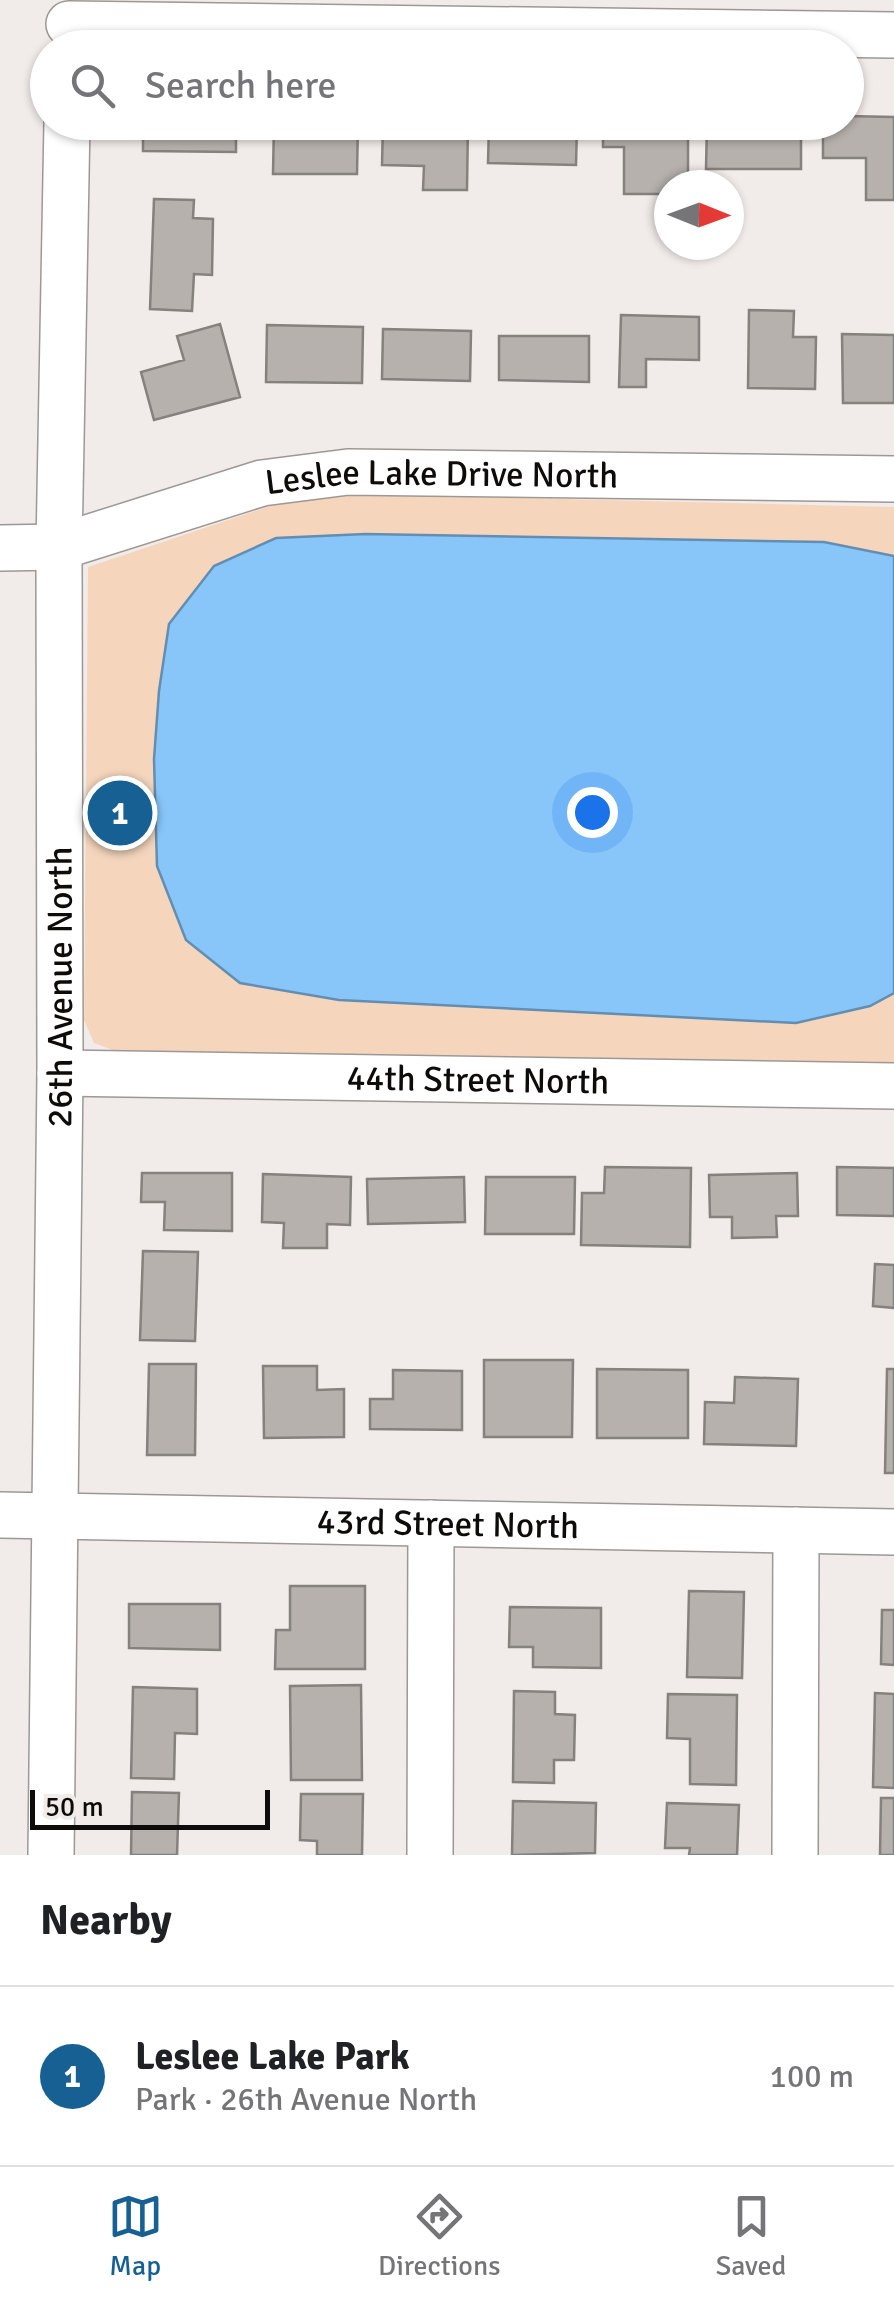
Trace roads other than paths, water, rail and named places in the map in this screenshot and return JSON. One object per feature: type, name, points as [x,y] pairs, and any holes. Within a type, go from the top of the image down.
[{"type":"street","points":[[69,24],[519,30]]},
{"type":"street","points":[[864,35],[894,35]]},
{"type":"street","name":"26th Avenue North","points":[[51,1855],[67,140]]},
{"type":"street","name":"Leslee Lake Drive North","points":[[0,548],[60,547],[262,483],[348,472],[894,479]]},
{"type":"street","name":"44th Street North","points":[[60,1073],[894,1086]]},
{"type":"street","name":"43rd Street North","points":[[0,1515],[894,1532]]},
{"type":"street","points":[[430,1855],[431,1523]]},
{"type":"street","points":[[794,1855],[796,1530]]},
{"type":"water","points":[[365,534],[824,542],[894,556],[894,993],[870,1006],[796,1023],[339,1000],[240,983],[186,940],[157,866],[154,759],[169,624],[214,566],[276,538]]},
{"type":"place","name":"Leslee Lake Park","points":[[120,813]]}]
